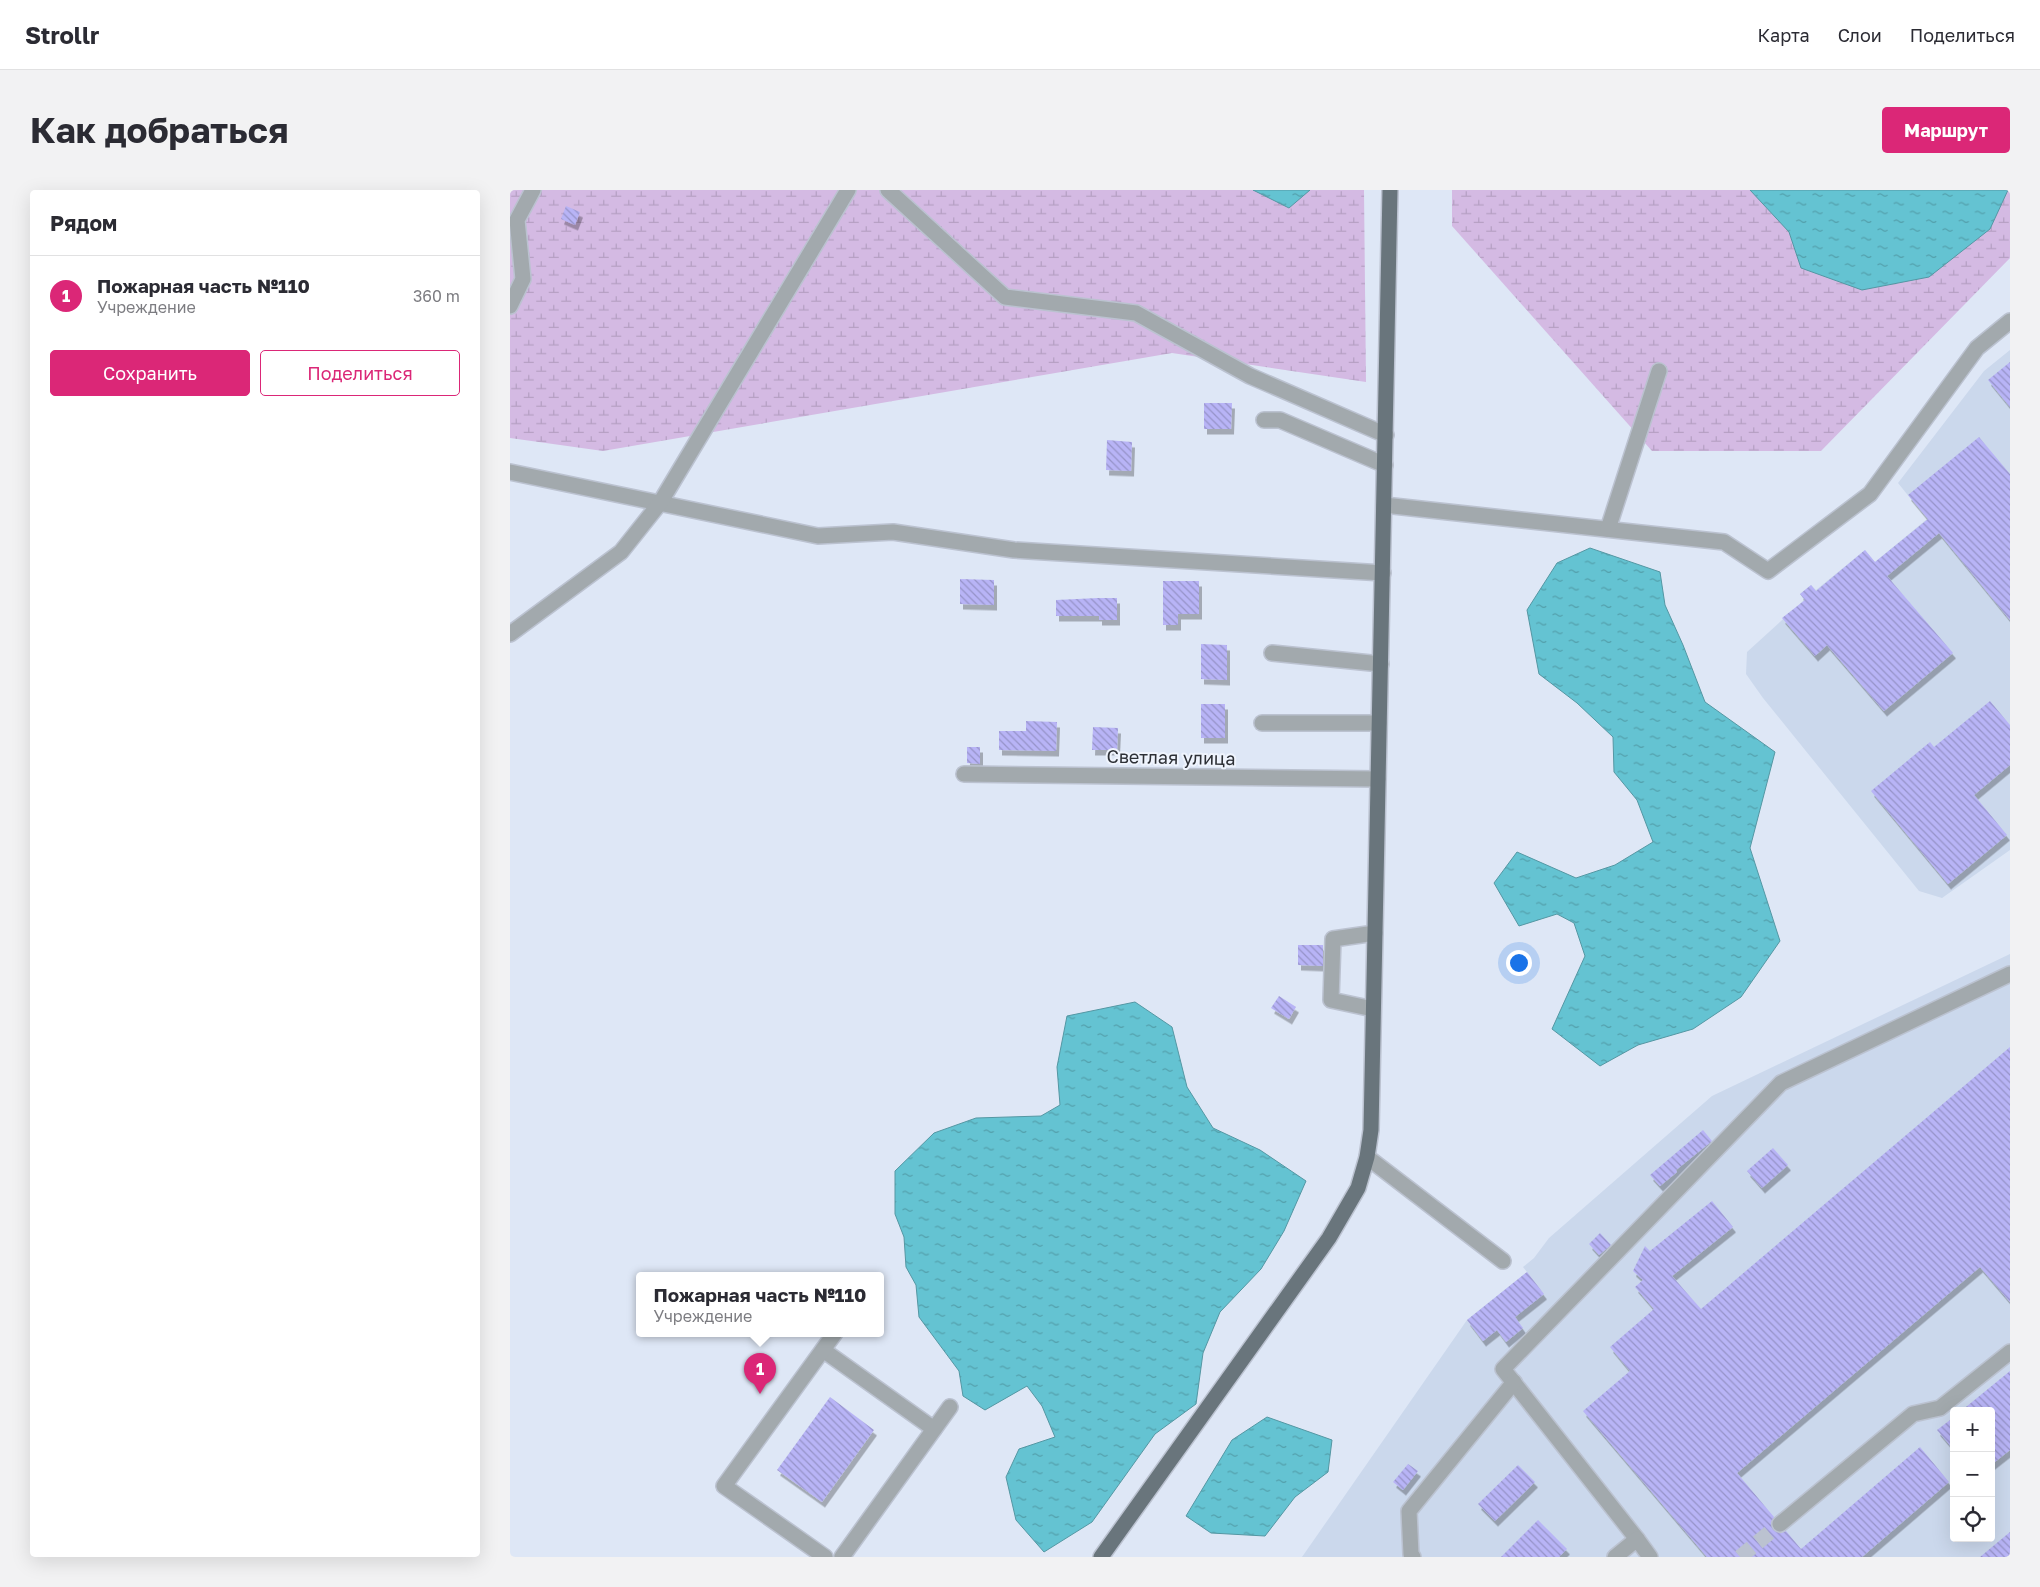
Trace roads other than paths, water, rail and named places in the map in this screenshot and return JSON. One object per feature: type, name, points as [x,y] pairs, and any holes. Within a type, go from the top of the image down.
[{"type":"main road","points":[[1101,1557],[1329,1238],[1358,1188],[1367,1157],[1371,1130],[1374,1009],[1390,190]]},
{"type":"lane","points":[[510,306],[524,279],[517,220],[533,190]]},
{"type":"lane","points":[[510,634],[621,552],[660,503],[848,190]]},
{"type":"lane","points":[[888,190],[1005,297],[1136,314],[1250,376],[1386,434]]},
{"type":"lane","points":[[1384,505],[1724,542],[1768,571],[1870,494],[1976,348],[2010,321]]},
{"type":"lane","points":[[1608,529],[1659,371]]},
{"type":"lane","points":[[1264,420],[1280,420],[1385,465]]},
{"type":"lane","points":[[510,472],[818,536],[893,532],[1014,550],[1383,573]]},
{"type":"lane","points":[[1272,653],[1381,664]]},
{"type":"lane","points":[[1262,723],[1379,723]]},
{"type":"lane","name":"Светлая улица","points":[[964,774],[1378,779]]},
{"type":"lane","points":[[1374,1009],[1331,1000],[1333,940],[1375,933]]},
{"type":"lane","points":[[1650,1557],[1503,1369],[1781,1083],[2010,974]]},
{"type":"lane","points":[[1367,1157],[1503,1261]]},
{"type":"lane","points":[[825,1557],[724,1486],[832,1337]]},
{"type":"lane","points":[[823,1350],[934,1429]]},
{"type":"lane","points":[[1780,1524],[1913,1414],[1940,1408],[2010,1352]]},
{"type":"lane","points":[[1413,1557],[1411,1554],[1409,1510],[1514,1382]]},
{"type":"lane","points":[[842,1557],[950,1407]]},
{"type":"lane","points":[[1615,1557],[1637,1539]]},
{"type":"water","points":[[1253,190],[1310,190],[1289,208]]},
{"type":"water","points":[[1750,190],[2008,190],[1990,229],[1929,277],[1862,290],[1801,268],[1789,232]]},
{"type":"water","points":[[1590,548],[1660,572],[1665,605],[1705,702],[1775,752],[1750,848],[1780,941],[1741,997],[1693,1029],[1638,1045],[1600,1066],[1552,1029],[1585,956],[1574,923],[1557,914],[1519,926],[1494,883],[1517,852],[1576,878],[1615,865],[1653,842],[1637,800],[1614,772],[1613,737],[1577,703],[1539,674],[1527,610],[1557,563]]},
{"type":"water","points":[[1135,1002],[1172,1027],[1187,1087],[1213,1128],[1260,1150],[1306,1181],[1284,1231],[1261,1269],[1220,1312],[1203,1353],[1196,1404],[1155,1434],[1092,1522],[1044,1552],[1016,1520],[1006,1477],[1019,1449],[1055,1437],[1042,1406],[1027,1386],[985,1410],[963,1396],[959,1371],[919,1317],[916,1285],[906,1267],[904,1237],[895,1214],[895,1171],[934,1133],[976,1118],[1041,1116],[1060,1105],[1057,1067],[1067,1016]]},
{"type":"water","points":[[1267,1417],[1332,1440],[1328,1472],[1295,1497],[1265,1536],[1211,1533],[1186,1516],[1232,1440]]},
{"type":"tunnel","points":[[1740,1557],[1780,1524]]},
{"type":"place","name":"Пожарная часть №110","points":[[760,1394]]}]
